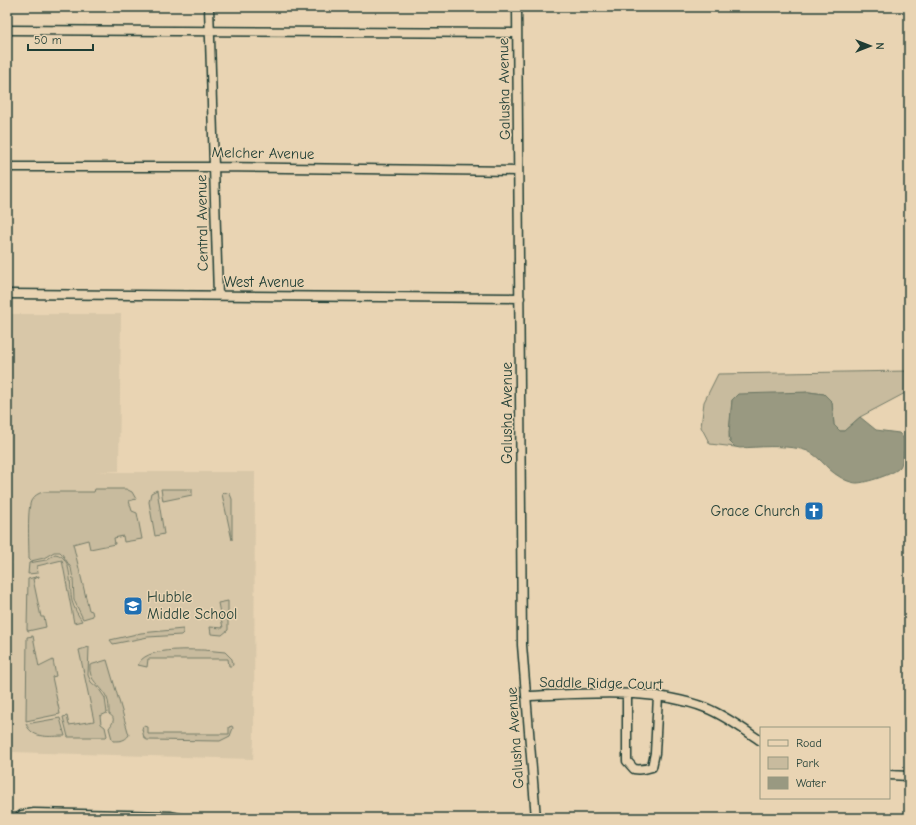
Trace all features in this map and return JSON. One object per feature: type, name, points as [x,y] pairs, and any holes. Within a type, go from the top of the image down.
[{"type":"street","name":"Central Avenue","points":[[209,7],[218,295]]},
{"type":"street","name":"Galusha Avenue","points":[[517,7],[522,645],[536,818]]},
{"type":"street","points":[[7,30],[517,33]]},
{"type":"street","name":"Melcher Avenue","points":[[7,167],[215,167],[518,171]]},
{"type":"street","name":"West Avenue","points":[[7,294],[520,298]]},
{"type":"street","name":"Saddle Ridge Court","points":[[526,696],[600,694],[658,696],[687,701],[726,717],[760,740]]},
{"type":"street","points":[[627,695],[627,761],[634,769],[638,770],[652,767],[655,753],[658,696]]},
{"type":"street","points":[[890,775],[909,776]]},
{"type":"street","points":[[18,818],[22,815],[34,813],[171,816],[180,818]]},
{"type":"shaded area","name":"Hubble Middle School","points":[[7,314],[121,314],[119,471],[97,472],[255,472],[253,759],[11,752],[12,472],[7,472]]},
{"type":"green space","points":[[909,371],[909,391],[860,417],[844,431],[840,431],[834,425],[832,402],[824,394],[809,392],[732,400],[729,437],[730,442],[735,447],[710,444],[701,427],[704,402],[718,374]]},
{"type":"green space","points":[[95,489],[126,489],[132,492],[136,499],[129,501],[132,511],[137,513],[142,539],[124,542],[123,536],[114,538],[115,544],[90,549],[88,540],[73,544],[89,610],[92,611],[93,616],[83,619],[74,600],[71,568],[62,554],[60,552],[54,552],[44,558],[31,561],[29,559],[29,512],[31,501],[40,493],[94,492]]},
{"type":"green space","points":[[161,489],[192,489],[192,495],[163,501]]},
{"type":"green space","points":[[157,490],[164,534],[155,536],[149,502],[151,493]]},
{"type":"green space","points":[[224,492],[230,494],[232,499],[232,540],[222,494]]},
{"type":"green space","points":[[55,554],[61,556],[65,560],[68,567],[72,601],[82,621],[74,623],[62,560],[37,566],[38,573],[28,574],[29,563],[46,560]]},
{"type":"green space","points":[[39,576],[33,579],[41,617],[44,617],[46,627],[28,631],[28,579]]},
{"type":"green space","points":[[228,601],[228,630],[222,635],[211,634],[210,627],[223,628],[218,603]]},
{"type":"green space","points":[[183,629],[183,633],[181,635],[148,637],[113,644],[110,640],[141,633]]},
{"type":"green space","points":[[33,636],[39,667],[53,660],[56,676],[52,677],[60,714],[26,721],[27,637]]},
{"type":"green space","points":[[89,647],[88,675],[91,682],[99,689],[105,698],[107,713],[100,716],[101,724],[105,727],[107,736],[68,737],[63,717],[67,716],[69,725],[94,721],[79,650]]},
{"type":"green space","points":[[204,650],[225,652],[232,659],[233,665],[229,666],[228,659],[148,659],[147,667],[138,665],[142,659],[157,652]]},
{"type":"green space","points":[[107,660],[129,735],[124,740],[120,741],[113,741],[112,739],[109,728],[113,717],[109,714],[108,700],[93,679],[90,671],[90,665]]},
{"type":"green space","points":[[60,718],[65,736],[37,735],[29,729],[26,724]]},
{"type":"green space","points":[[143,726],[148,727],[148,734],[229,734],[229,727],[232,726],[233,728],[230,736],[220,741],[147,740],[144,738],[142,729]]},
{"type":"water","points":[[809,392],[824,394],[832,402],[834,425],[840,431],[844,431],[860,417],[876,430],[899,433],[906,441],[900,467],[880,478],[855,483],[835,474],[817,457],[801,449],[778,447],[740,448],[735,447],[730,442],[729,432],[732,400],[738,394]]},
{"type":"place","name":"Grace Church","points":[[814,511]]},
{"type":"place","name":"Hubble Middle School","points":[[133,606]]}]
